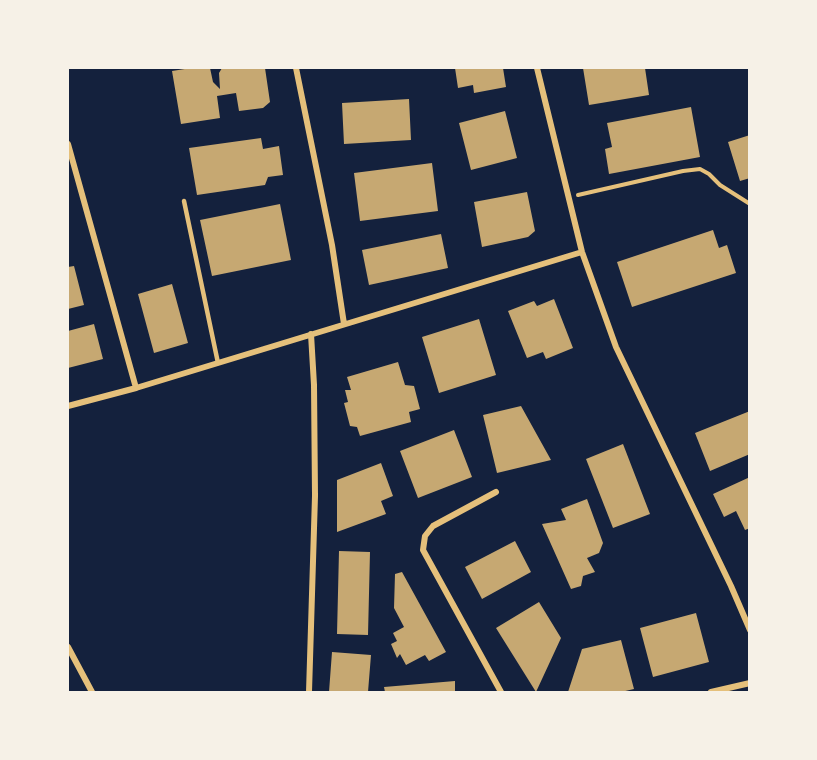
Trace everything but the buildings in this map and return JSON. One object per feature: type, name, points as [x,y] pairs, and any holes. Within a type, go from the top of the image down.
[{"type":"street","points":[[296,68],[332,245],[344,324]]},
{"type":"street","points":[[537,68],[582,252],[616,347],[750,630]]},
{"type":"street","points":[[68,144],[136,388]]},
{"type":"street","points":[[68,406],[136,388],[582,252]]},
{"type":"street","points":[[309,693],[315,496],[311,334]]},
{"type":"street","points":[[496,492],[433,526],[424,536],[423,550],[501,693]]},
{"type":"street","points":[[68,647],[92,693]]},
{"type":"street","points":[[711,693],[750,683]]},
{"type":"lane","points":[[184,201],[218,363]]},
{"type":"path","points":[[569,197],[683,171],[700,170],[750,204]]}]
